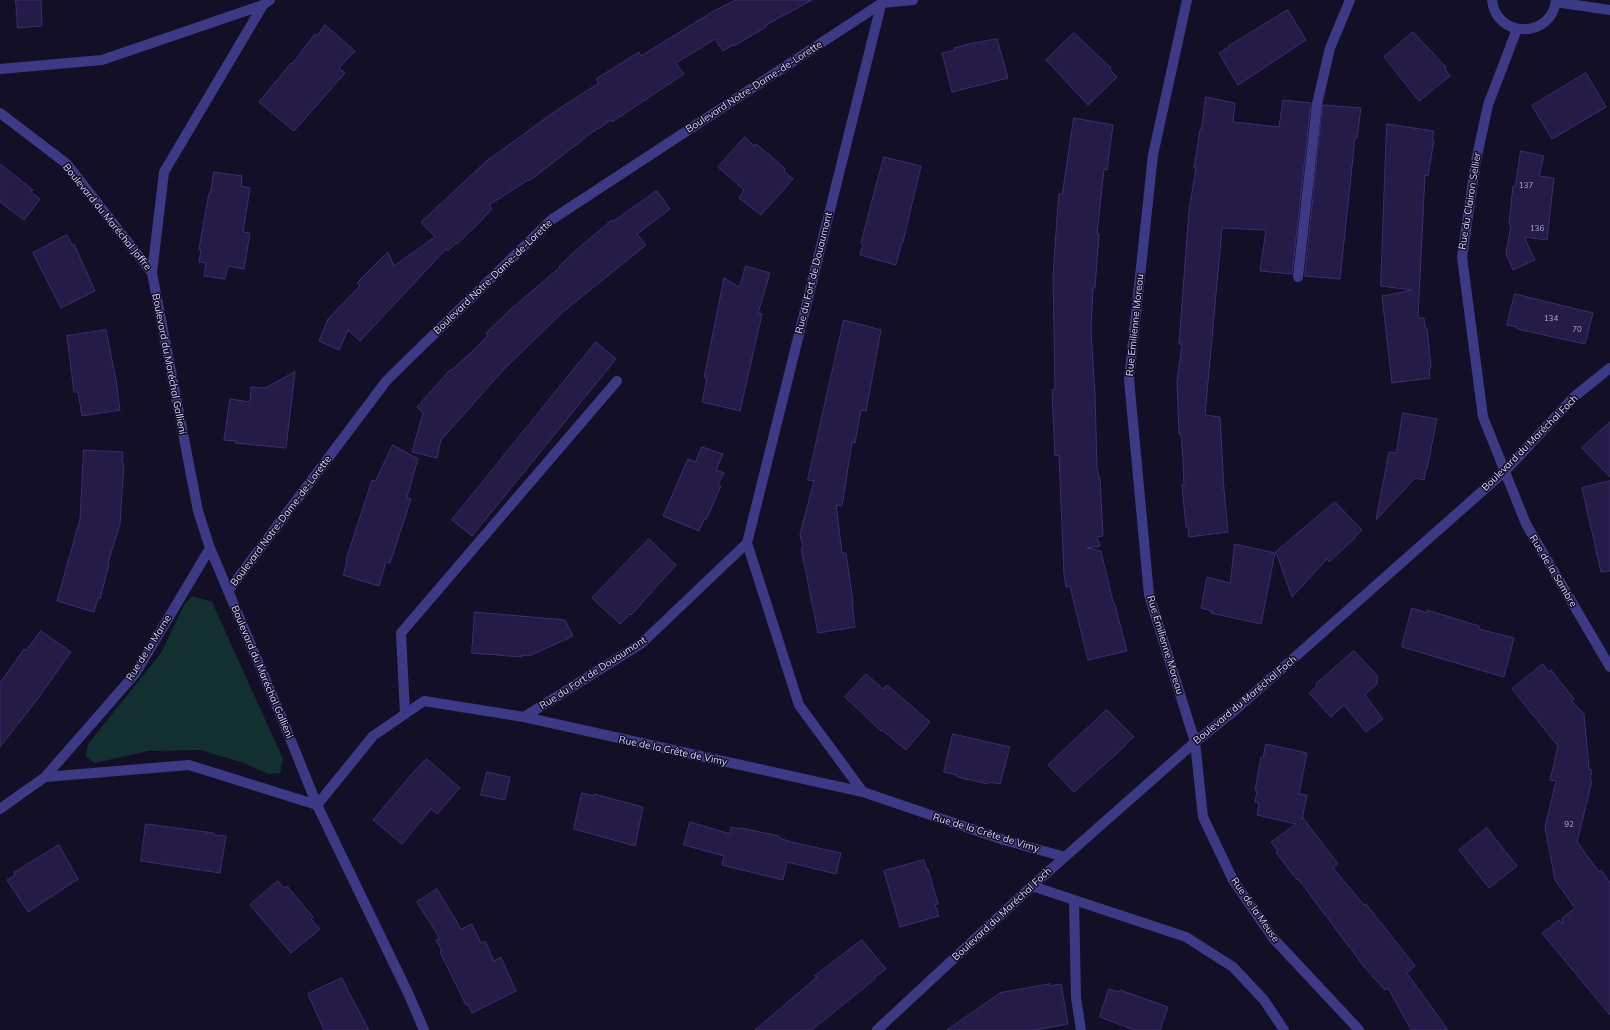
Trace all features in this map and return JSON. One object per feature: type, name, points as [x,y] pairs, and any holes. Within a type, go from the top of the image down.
[{"type":"street","name":"Boulevard Notre-Dame-de-Lorette","points":[[228,591],[387,380],[551,220],[882,2],[913,0]]},
{"type":"street","name":"Rue Emilienne Moreau","points":[[1187,0],[1153,155],[1129,379],[1149,595],[1195,742]]},
{"type":"street","points":[[1298,277],[1317,104],[1330,48],[1350,0]]},
{"type":"street","points":[[1492,0],[1495,11],[1500,19],[1516,29],[1527,30],[1538,27],[1546,21],[1553,12],[1556,1],[1610,10]]},
{"type":"street","name":"Rue du Fort de Douaumont","points":[[524,718],[642,643],[747,543],[882,2]]},
{"type":"street","name":"Boulevard du Maréchal Joffre","points":[[0,69],[102,60],[267,3]]},
{"type":"street","name":"Boulevard du Maréchal Joffre","points":[[152,273],[164,172],[267,3]]},
{"type":"street","name":"Rue du Clairon Sellier","points":[[1505,471],[1484,417],[1462,257],[1476,161],[1488,105],[1516,29]]},
{"type":"street","name":"Boulevard du Maréchal Joffre","points":[[0,113],[67,164],[152,273]]},
{"type":"street","name":"Boulevard du Maréchal Gallieni","points":[[152,273],[198,511],[210,548],[317,806],[424,1030]]},
{"type":"street","name":"Boulevard du Maréchal Foch","points":[[877,1030],[1032,886],[1195,742],[1234,711],[1505,471],[1575,396],[1610,368]]},
{"type":"street","points":[[405,714],[401,633],[617,381]]},
{"type":"street","name":"Rue de la Sambre","points":[[1505,471],[1526,524],[1610,667]]},
{"type":"street","points":[[747,543],[799,705],[863,792]]},
{"type":"street","name":"Rue de la Marne","points":[[0,809],[45,777],[135,674],[210,548]]},
{"type":"street","name":"Rue de la Crête de Vimy","points":[[317,806],[373,736],[424,701],[524,718],[863,792],[1004,840],[1065,857]]},
{"type":"street","name":"Rue de la Meuse","points":[[1195,742],[1203,817],[1233,880],[1273,938],[1359,1030]]},
{"type":"street","points":[[45,777],[189,765],[317,806]]},
{"type":"street","points":[[1032,886],[1186,937],[1233,967],[1264,1000],[1284,1030]]},
{"type":"street","points":[[1074,900],[1076,998],[1081,1030]]},
{"type":"green space","points":[[192,596],[212,602],[283,759],[280,773],[268,774],[244,763],[200,750],[148,751],[95,763],[86,757],[88,744],[161,653],[184,605]]},
{"type":"building","points":[[16,0],[41,0],[42,26],[18,28]]},
{"type":"building","points":[[736,0],[812,0],[766,25],[766,27],[734,46],[733,45],[723,51],[715,39],[676,63],[684,74],[612,122],[611,120],[598,128],[529,181],[528,180],[489,205],[492,209],[484,218],[457,244],[456,243],[448,251],[446,249],[360,341],[348,330],[339,350],[319,341],[328,319],[360,286],[357,283],[388,252],[394,266],[435,237],[421,222],[491,157],[554,112],[599,83],[596,79],[639,52],[641,56],[712,12]]},
{"type":"building","points":[[1288,10],[1306,40],[1238,85],[1219,53]]},
{"type":"building","points":[[325,25],[355,51],[339,68],[345,73],[294,131],[259,102],[291,63],[292,64],[315,34],[317,36]]},
{"type":"building","points":[[1413,32],[1446,67],[1445,69],[1450,76],[1419,101],[1384,57]]},
{"type":"building","points":[[1074,33],[1111,68],[1110,70],[1117,77],[1088,105],[1046,60]]},
{"type":"building","points":[[997,39],[1008,78],[952,92],[942,53],[955,50],[954,48],[969,44]]},
{"type":"building","points":[[1586,73],[1606,107],[1552,139],[1532,106]]},
{"type":"building","points":[[1206,97],[1235,103],[1233,122],[1279,127],[1283,100],[1311,103],[1292,274],[1260,271],[1266,230],[1222,228],[1205,415],[1220,417],[1228,532],[1189,537],[1188,527],[1186,527],[1182,485],[1184,484],[1183,460],[1181,434],[1179,434],[1177,382],[1182,344],[1179,344],[1189,210],[1196,168],[1194,168]]},
{"type":"building","points":[[1323,105],[1361,108],[1357,138],[1355,138],[1340,279],[1305,276]]},
{"type":"building","points":[[1074,118],[1113,125],[1107,170],[1104,169],[1097,234],[1099,234],[1095,288],[1093,288],[1091,330],[1097,467],[1100,478],[1103,536],[1097,537],[1100,546],[1087,548],[1101,551],[1113,602],[1127,651],[1088,660],[1070,586],[1066,587],[1064,575],[1059,455],[1055,456],[1052,390],[1055,389],[1053,275],[1057,218],[1059,194],[1062,194]]},
{"type":"building","points":[[1387,124],[1434,131],[1428,176],[1425,175],[1418,318],[1424,318],[1425,328],[1427,328],[1431,368],[1429,369],[1430,378],[1392,383],[1382,296],[1412,290],[1381,286]]},
{"type":"building","points":[[745,137],[754,146],[756,144],[771,156],[793,179],[761,215],[739,198],[744,190],[718,167]]},
{"type":"building","points":[[1521,151],[1544,156],[1539,176],[1554,178],[1547,240],[1524,237],[1535,260],[1513,270],[1506,254],[1511,225],[1509,224],[1513,186],[1515,186]]},
{"type":"building","points":[[884,157],[921,166],[896,265],[860,255],[863,245],[861,244]]},
{"type":"building","points":[[0,164],[33,190],[31,192],[40,199],[24,220],[0,202]]},
{"type":"building","points":[[214,172],[242,176],[241,186],[250,188],[243,232],[250,233],[244,269],[228,266],[225,279],[204,276],[206,263],[199,262],[201,250],[199,249]]},
{"type":"building","points":[[657,191],[670,209],[637,234],[646,245],[564,311],[504,369],[441,440],[437,458],[412,452],[423,413],[417,407],[450,370],[452,370],[479,345],[488,335],[486,333],[510,310],[560,267],[559,266],[582,245],[612,220],[613,221]]},
{"type":"building","points":[[67,235],[72,245],[74,244],[95,291],[61,308],[33,253]]},
{"type":"building","points":[[746,266],[770,273],[758,313],[762,314],[740,411],[702,402],[707,378],[704,378],[724,278],[739,287]]},
{"type":"building","points":[[1515,294],[1593,313],[1585,344],[1517,329],[1517,327],[1507,325]]},
{"type":"building","points":[[844,320],[881,330],[866,411],[861,410],[855,443],[852,442],[842,506],[836,505],[842,553],[846,553],[855,627],[818,633],[801,548],[803,547],[800,534],[814,481],[808,480]]},
{"type":"building","points":[[106,330],[116,380],[120,410],[82,416],[78,392],[74,392],[67,336]]},
{"type":"building","points":[[596,342],[616,359],[472,536],[452,520]]},
{"type":"building","points":[[295,372],[286,448],[235,443],[236,441],[224,440],[230,399],[250,402],[251,387],[265,388]]},
{"type":"building","points":[[1403,413],[1437,419],[1427,469],[1424,480],[1415,478],[1376,520],[1389,452],[1396,453]]},
{"type":"building","points":[[1610,422],[1610,477],[1582,448]]},
{"type":"building","points":[[393,445],[418,459],[407,497],[411,499],[390,563],[386,562],[379,586],[343,575],[346,560],[372,480],[375,481]]},
{"type":"building","points":[[702,447],[723,454],[716,470],[724,473],[718,485],[721,486],[706,520],[704,519],[699,531],[663,516],[688,459],[695,462]]},
{"type":"building","points":[[84,450],[123,452],[122,463],[124,464],[120,524],[108,563],[100,599],[98,598],[94,612],[57,601],[80,519]]},
{"type":"building","points":[[1610,481],[1610,571],[1601,572],[1582,488]]},
{"type":"building","points":[[1335,502],[1362,530],[1329,562],[1327,559],[1292,597],[1276,552]]},
{"type":"building","points":[[649,539],[676,565],[631,615],[630,614],[620,624],[592,598]]},
{"type":"building","points":[[1235,544],[1275,553],[1261,624],[1211,613],[1212,611],[1201,608],[1207,577],[1230,583]]},
{"type":"building","points":[[1412,608],[1427,613],[1427,610],[1479,626],[1479,629],[1514,638],[1504,677],[1402,647]]},
{"type":"building","points":[[475,612],[565,620],[573,636],[529,656],[522,655],[522,657],[472,653]]},
{"type":"building","points":[[41,631],[71,652],[36,701],[0,747],[0,683],[24,649],[26,650]]},
{"type":"building","points":[[1354,651],[1377,675],[1377,684],[1365,695],[1383,719],[1366,732],[1344,705],[1331,717],[1309,693],[1317,686],[1316,684]]},
{"type":"building","points":[[1543,664],[1549,672],[1551,670],[1574,699],[1572,701],[1584,714],[1589,769],[1592,770],[1590,781],[1592,781],[1577,842],[1599,872],[1601,870],[1610,883],[1610,1015],[1542,933],[1559,920],[1563,924],[1562,918],[1575,908],[1555,880],[1545,827],[1556,781],[1550,780],[1558,746],[1512,689]]},
{"type":"building","points":[[866,674],[883,689],[887,685],[930,722],[906,750],[882,730],[881,731],[845,697]]},
{"type":"building","points":[[1107,710],[1134,737],[1074,792],[1048,765]]},
{"type":"building","points":[[953,734],[1010,747],[1000,784],[989,782],[988,784],[957,777],[957,775],[944,772]]},
{"type":"building","points":[[1266,744],[1307,753],[1299,794],[1307,795],[1302,819],[1303,818],[1338,864],[1333,868],[1364,905],[1366,904],[1415,966],[1407,973],[1448,1030],[1411,1030],[1388,988],[1385,990],[1365,968],[1276,852],[1278,851],[1271,842],[1296,824],[1257,815],[1259,803],[1255,802],[1257,790],[1255,790],[1261,757],[1263,757]]},
{"type":"building","points":[[427,759],[460,788],[437,814],[431,809],[402,844],[373,820],[417,768]]},
{"type":"building","points":[[487,772],[510,777],[505,800],[481,795]]},
{"type":"building","points":[[582,793],[594,796],[594,794],[643,807],[635,846],[574,829]]},
{"type":"building","points":[[690,822],[730,834],[731,827],[741,828],[779,836],[779,838],[791,842],[841,853],[836,874],[787,862],[783,880],[722,865],[724,856],[684,845]]},
{"type":"building","points":[[146,824],[226,836],[220,873],[141,861]]},
{"type":"building","points":[[1487,828],[1517,866],[1489,888],[1459,850]]},
{"type":"building","points":[[59,845],[78,879],[28,912],[7,880],[15,875],[14,873]]},
{"type":"building","points":[[924,860],[938,904],[935,905],[939,916],[900,927],[884,871]]},
{"type":"building","points":[[278,881],[284,888],[287,886],[313,917],[311,919],[320,929],[291,953],[250,905]]},
{"type":"building","points":[[437,889],[461,929],[472,924],[481,943],[485,941],[494,961],[501,957],[516,991],[472,1013],[468,1004],[466,1005],[440,952],[442,951],[436,940],[440,939],[417,902]]},
{"type":"building","points":[[862,940],[886,969],[875,977],[876,978],[812,1030],[755,1030],[817,977],[815,976]]},
{"type":"building","points":[[342,978],[369,1030],[324,1030],[308,994]]},
{"type":"building","points":[[1050,984],[1049,986],[1061,984],[1068,1024],[1035,1030],[947,1030],[1000,993]]},
{"type":"building","points":[[1109,989],[1119,992],[1120,990],[1168,1007],[1160,1030],[1135,1030],[1100,1017]]}]
